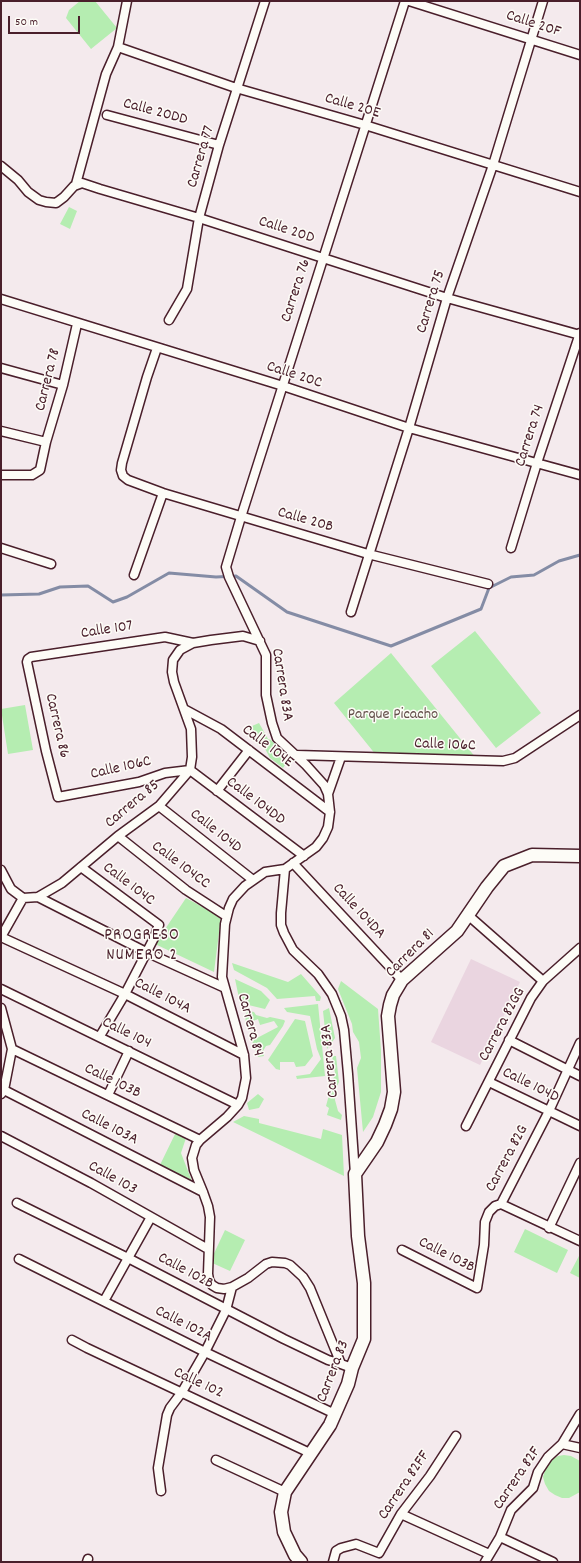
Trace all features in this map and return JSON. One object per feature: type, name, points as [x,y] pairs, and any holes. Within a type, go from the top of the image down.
[{"type":"street","points":[[1,166],[18,180],[28,192],[39,200],[51,203],[56,203],[64,197],[76,184],[106,74],[118,46],[127,1]]},
{"type":"street","name":"Carrera 77","points":[[169,320],[187,289],[199,218],[236,88],[265,1]]},
{"type":"street","name":"Carrera 76","points":[[226,568],[405,1]]},
{"type":"street","name":"Calle 20F","points":[[408,1],[580,55]]},
{"type":"street","name":"Carrera 75","points":[[350,612],[409,428],[447,298],[493,165],[530,39],[543,1]]},
{"type":"street","name":"Calle 20E","points":[[118,46],[236,88],[365,125],[580,192]]},
{"type":"street","name":"Calle 20DD","points":[[107,115],[219,145]]},
{"type":"street","name":"Calle 20D","points":[[76,184],[82,182],[100,189],[199,218],[447,298],[580,334]]},
{"type":"street","name":"Calle 20C","points":[[1,299],[77,324],[283,386],[409,428],[580,475]]},
{"type":"street","name":"Carrera 78","points":[[1,475],[32,475],[40,470],[46,442],[63,385],[77,324]]},
{"type":"street","name":"Carrera 74","points":[[511,548],[580,334]]},
{"type":"street","name":"Calle 20B","points":[[157,348],[132,426],[121,470],[128,480],[163,493],[368,554],[488,584]]},
{"type":"street","points":[[1,368],[63,385]]},
{"type":"street","points":[[1,431],[46,442]]},
{"type":"street","points":[[134,575],[163,493]]},
{"type":"street","points":[[1,548],[18,552],[51,564]]},
{"type":"street","name":"Carrera 83A","points":[[226,568],[266,655],[266,695],[272,724],[277,738],[321,780],[328,794],[330,812],[328,827],[323,838],[316,847],[285,869],[281,925],[293,950],[318,974],[332,994],[341,1016],[344,1030],[348,1074],[355,1174]]},
{"type":"street","name":"Calle 107","points":[[27,662],[31,657],[165,636],[193,643]]},
{"type":"street","name":"Calle 107","points":[[184,709],[172,672],[173,660],[180,650],[193,643],[243,636],[260,641]]},
{"type":"street","name":"Carrera 86","points":[[27,662],[46,751],[58,797]]},
{"type":"street","points":[[184,709],[191,729],[192,757],[190,770]]},
{"type":"street","name":"Calle 104E","points":[[184,709],[216,727],[249,750],[330,812]]},
{"type":"street","name":"Calle 106C","points":[[296,755],[503,761],[515,758],[580,715]]},
{"type":"street","points":[[217,791],[249,750]]},
{"type":"street","points":[[328,794],[341,757]]},
{"type":"street","name":"Calle 106C","points":[[58,797],[140,782],[166,773],[190,770]]},
{"type":"street","name":"Calle 104DD","points":[[190,770],[304,856]]},
{"type":"street","name":"Carrera 85","points":[[38,898],[62,883],[118,836],[159,806],[190,770]]},
{"type":"street","name":"Calle 104D","points":[[159,806],[253,880]]},
{"type":"street","name":"Calle 104CC","points":[[118,836],[186,890],[226,916]]},
{"type":"street","name":"Carrera 81","points":[[355,1174],[376,1142],[391,1109],[394,1092],[388,1016],[393,995],[402,980],[457,931],[469,916],[487,887],[504,866],[532,855],[580,856]]},
{"type":"street","name":"Calle 104DA","points":[[292,863],[402,980]]},
{"type":"street","name":"Calle 104C","points":[[81,867],[159,925],[146,952]]},
{"type":"street","points":[[253,880],[265,872],[285,869]]},
{"type":"street","points":[[1,870],[12,889],[23,898],[38,898],[146,952],[224,987]]},
{"type":"street","name":"Carrera 84","points":[[232,1287],[224,1289],[217,1288],[212,1285],[209,1280],[208,1250],[210,1217],[204,1192],[192,1163],[193,1151],[200,1140],[227,1117],[242,1098],[246,1078],[244,1055],[224,987],[221,970],[226,916],[233,899],[253,880]]},
{"type":"street","points":[[1,937],[23,898]]},
{"type":"street","points":[[469,916],[543,981]]},
{"type":"street","name":"Calle 104A","points":[[1,937],[125,994],[244,1055]]},
{"type":"street","name":"Carrera 82GG","points":[[466,1126],[531,998],[543,981],[580,948]]},
{"type":"street","points":[[100,1036],[125,994],[146,952]]},
{"type":"street","name":"Calle 104","points":[[1,989],[100,1036],[238,1105]]},
{"type":"street","points":[[1,1008],[12,1049],[2,1091]]},
{"type":"street","name":"Calle 104D","points":[[509,1040],[580,1076]]},
{"type":"street","name":"Carrera 82G","points":[[477,1288],[484,1245],[485,1222],[495,1206],[501,1204],[549,1111],[580,1043]]},
{"type":"street","name":"Calle 103B","points":[[12,1049],[200,1140]]},
{"type":"street","points":[[108,1095],[129,1051]]},
{"type":"street","name":"Calle 104D","points":[[489,1082],[580,1126]]},
{"type":"street","name":"Calle 103A","points":[[2,1091],[204,1192]]},
{"type":"street","name":"Calle 103","points":[[1,1136],[91,1183],[208,1250]]},
{"type":"street","points":[[549,1228],[580,1163]]},
{"type":"street","name":"Carrera 83","points":[[296,1560],[284,1532],[282,1523],[281,1512],[285,1492],[312,1454],[330,1425],[348,1384],[347,1366],[364,1339],[364,1283],[358,1236],[355,1174]]},
{"type":"street","name":"Calle 102B","points":[[17,1203],[128,1258],[284,1339],[347,1366]]},
{"type":"street","points":[[501,1204],[549,1228],[580,1241]]},
{"type":"street","points":[[104,1301],[151,1217]]},
{"type":"street","name":"Calle 103B","points":[[402,1250],[477,1288]]},
{"type":"street","name":"Calle 102A","points":[[19,1259],[205,1352],[335,1414]]},
{"type":"street","points":[[161,1491],[158,1468],[165,1421],[170,1408],[182,1392],[205,1352],[226,1310],[232,1287],[248,1278],[266,1264],[278,1262],[290,1265],[303,1277],[310,1288],[347,1366]]},
{"type":"street","name":"Calle 102","points":[[72,1340],[312,1454]]},
{"type":"street","name":"Carrera 82F","points":[[485,1562],[500,1537],[511,1510],[533,1488],[538,1472],[548,1457],[562,1444],[580,1414]]},
{"type":"street","name":"Carrera 82FF","points":[[332,1562],[336,1552],[341,1548],[356,1544],[379,1553],[401,1514],[430,1476],[456,1436]]},
{"type":"street","points":[[562,1444],[580,1448]]},
{"type":"street","points":[[216,1460],[285,1492]]},
{"type":"street","points":[[401,1514],[489,1554]]},
{"type":"street","points":[[500,1537],[553,1562]]},
{"type":"shaded area","points":[[471,959],[520,982],[480,1065],[431,1042]]},
{"type":"green space","points":[[80,1],[95,1],[117,28],[91,49],[66,18],[69,10]]},
{"type":"green space","points":[[69,207],[77,211],[70,229],[60,224]]},
{"type":"green space","points":[[475,631],[541,713],[496,748],[431,666]]},
{"type":"green space","name":"Parque Picacho","points":[[391,653],[476,758],[376,755],[334,703]]},
{"type":"green space","points":[[25,705],[33,750],[8,754],[1,709]]},
{"type":"green space","points":[[259,723],[268,739],[271,740],[289,760],[283,768],[270,758],[263,745],[258,745],[252,726]]},
{"type":"green space","points":[[186,898],[221,917],[214,972],[155,944]]},
{"type":"green space","points":[[232,963],[288,982],[301,974],[321,997],[320,1001],[316,1001],[315,996],[277,999],[267,988],[234,970]]},
{"type":"green space","points":[[235,979],[261,991],[270,1000],[265,1009],[240,1003]]},
{"type":"green space","points":[[341,981],[378,1009],[381,1051],[381,1092],[373,1117],[363,1132],[357,1068],[361,1058],[359,1042],[353,1032],[352,1024],[338,989]]},
{"type":"green space","points":[[318,1004],[325,1076],[297,1079],[296,1076],[310,1074],[321,1059],[317,1049],[310,1016],[287,1012],[284,1008]]},
{"type":"green space","points":[[329,1008],[335,1038],[327,1049],[323,1011]]},
{"type":"green space","points":[[248,1011],[267,1018],[270,1017],[285,1021],[270,1045],[266,1046],[263,1051],[264,1056],[258,1057],[251,1038],[255,1035],[257,1038],[278,1027],[274,1021],[260,1025],[258,1019],[246,1024],[245,1015]]},
{"type":"green space","points":[[295,1019],[305,1021],[313,1056],[305,1066],[296,1067],[294,1062],[280,1062],[280,1070],[276,1069],[268,1060]]},
{"type":"green space","points":[[332,1056],[336,1056],[339,1082],[336,1088],[335,1100],[338,1111],[342,1115],[341,1120],[327,1115],[329,1108],[326,1106],[335,1073]]},
{"type":"green space","points":[[258,1094],[264,1099],[259,1108],[249,1110],[247,1103]]},
{"type":"green space","points":[[244,1116],[259,1119],[259,1123],[321,1139],[323,1129],[342,1135],[344,1176],[233,1122]]},
{"type":"green space","points":[[177,1130],[187,1135],[181,1153],[193,1184],[159,1167]]},
{"type":"green space","points":[[525,1229],[568,1250],[557,1273],[514,1252]]},
{"type":"green space","points":[[225,1230],[245,1240],[230,1271],[210,1262]]},
{"type":"green space","points":[[580,1254],[580,1278],[570,1273]]},
{"type":"green space","points":[[564,1455],[571,1456],[580,1461],[580,1492],[569,1498],[562,1498],[549,1491],[543,1477],[547,1464],[552,1459]]},
{"type":"waterway","points":[[1,595],[39,594],[60,587],[88,586],[113,602],[127,597],[169,573],[216,577],[236,576],[287,612],[391,646],[481,609],[489,588],[511,577],[534,575],[559,561],[580,555]]},
{"type":"district","name":"PROGRESO NUMERO 2","points":[[142,947]]}]
